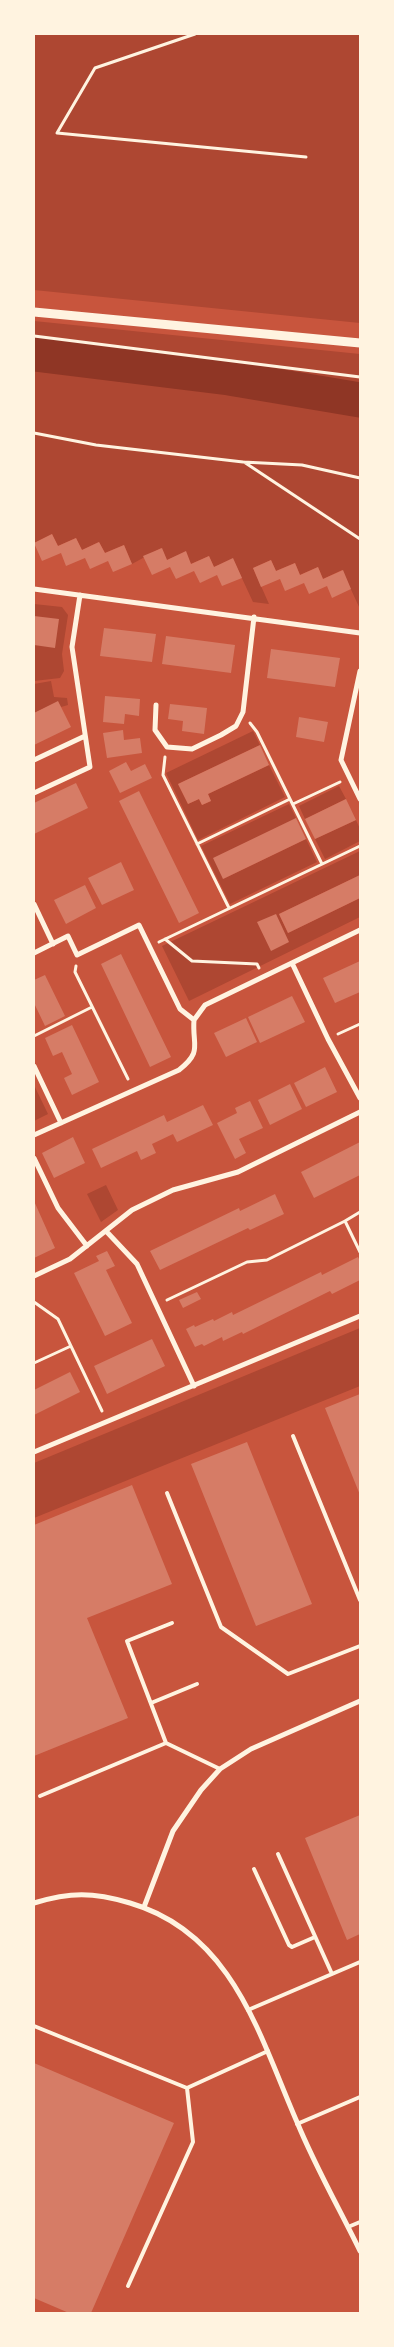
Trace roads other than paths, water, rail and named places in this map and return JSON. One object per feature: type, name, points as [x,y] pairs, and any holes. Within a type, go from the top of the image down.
[{"type":"street","points":[[34,312],[360,343]]},
{"type":"street","points":[[34,589],[254,617],[360,633]]},
{"type":"street","points":[[34,793],[90,767],[72,647],[80,595]]},
{"type":"street","points":[[156,705],[155,730],[167,747],[192,749],[236,726],[243,712],[254,617]]},
{"type":"street","points":[[360,671],[341,760],[360,799]]},
{"type":"street","points":[[34,760],[86,736]]},
{"type":"street","points":[[34,904],[52,944]]},
{"type":"street","points":[[34,953],[68,936],[77,955],[139,925],[180,1009],[194,1020]]},
{"type":"street","points":[[34,1135],[179,1070],[192,1060],[196,1048],[193,1033],[194,1020],[205,1005],[360,930]]},
{"type":"street","points":[[292,964],[328,1039],[360,1098]]},
{"type":"street","points":[[34,1066],[61,1122]]},
{"type":"street","points":[[34,1276],[70,1259],[132,1210],[173,1190],[238,1172],[360,1112]]},
{"type":"street","points":[[34,1158],[58,1208],[87,1246]]},
{"type":"street","points":[[106,1231],[137,1264],[194,1386]]},
{"type":"street","points":[[34,1452],[360,1316]]},
{"type":"street","points":[[144,1907],[173,1832],[201,1790],[220,1769],[251,1749],[360,1701]]},
{"type":"street","points":[[34,1904],[60,1895],[105,1896],[144,1907],[183,1929],[207,1948],[227,1973],[248,2010],[268,2051],[297,2124],[360,2251]]},
{"type":"lane","points":[[293,1436],[360,1600]]},
{"type":"lane","points":[[167,1493],[222,1627],[288,1674],[360,1646]]},
{"type":"lane","points":[[172,1623],[127,1641],[166,1743],[220,1769]]},
{"type":"lane","points":[[151,1703],[197,1684]]},
{"type":"lane","points":[[40,1796],[166,1743]]},
{"type":"lane","points":[[278,1854],[332,1974]]},
{"type":"lane","points":[[254,1869],[288,1945],[292,1947],[315,1938]]},
{"type":"lane","points":[[248,2010],[360,1962]]},
{"type":"lane","points":[[34,2026],[187,2088],[268,2051]]},
{"type":"lane","points":[[128,2286],[193,2142],[187,2088]]},
{"type":"lane","points":[[297,2124],[360,2097]]},
{"type":"lane","points":[[348,2227],[360,2222]]},
{"type":"waterway","points":[[34,354],[229,378],[360,400]]}]
